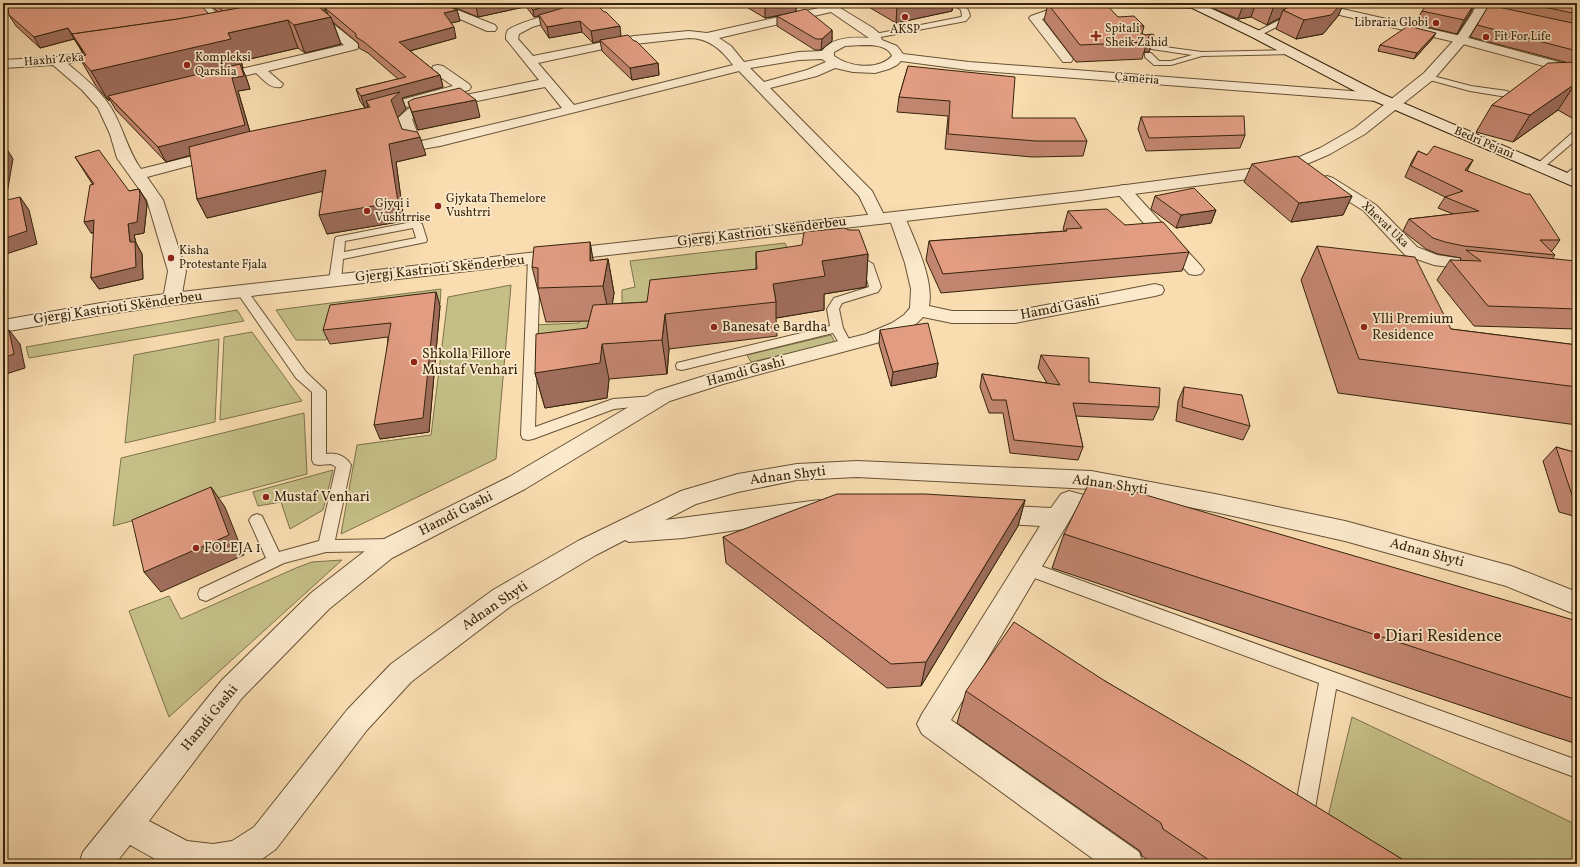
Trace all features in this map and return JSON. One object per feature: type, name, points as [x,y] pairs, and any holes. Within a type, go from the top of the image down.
[{"type":"street","points":[[202,3],[218,21],[239,34],[221,38]]},
{"type":"street","points":[[438,3],[491,28]]},
{"type":"street","points":[[571,110],[512,39],[513,32],[528,25],[602,3]]},
{"type":"street","points":[[1301,3],[1462,40],[1577,71]]},
{"type":"street","points":[[1067,59],[1035,18],[1075,4],[1192,4],[1256,34],[1384,101]]},
{"type":"street","points":[[529,61],[594,46],[646,37],[686,35],[706,37],[828,5],[876,39],[892,48],[898,54],[896,61],[887,66],[872,69],[856,69],[831,59],[783,58],[741,66],[571,110],[422,145],[414,143],[405,118],[413,112],[441,104],[549,82]]},
{"type":"street","points":[[1477,8],[1493,14]]},
{"type":"street","name":"Gjergj Kastrioti Skënderbeu","points":[[3,326],[100,309],[172,299],[888,218],[1264,172],[1295,164],[1325,152],[1360,131],[1384,101],[1429,77],[1462,40],[1477,8]]},
{"type":"street","points":[[305,20],[334,13]]},
{"type":"street","points":[[205,82],[353,46],[318,17]]},
{"type":"street","points":[[706,37],[727,48],[741,66],[888,218],[916,271],[920,294],[918,310]]},
{"type":"street","points":[[831,59],[831,48],[845,42],[876,39]]},
{"type":"street","name":"Haxhi Zeka","points":[[3,64],[56,61],[124,52]]},
{"type":"street","name":"Çamëria","points":[[898,58],[977,67],[1141,78],[1384,101]]},
{"type":"street","points":[[762,86],[806,75],[831,59]]},
{"type":"street","points":[[56,61],[110,106],[125,158],[155,200],[177,271],[172,299]]},
{"type":"street","points":[[259,69],[276,84]]},
{"type":"street","points":[[365,114],[464,87],[438,69]]},
{"type":"street","name":"Bedri Pejani","points":[[1384,101],[1539,167],[1574,178]]},
{"type":"street","points":[[138,175],[235,150]]},
{"type":"street","name":"Xhevat Uka","points":[[1295,164],[1336,186],[1370,208],[1411,251],[1434,260],[1494,268]]},
{"type":"street","points":[[1123,190],[1195,270]]},
{"type":"street","name":"Hamdi Gashi","points":[[95,864],[232,689],[320,601],[383,551],[517,483],[663,396],[842,337],[873,338],[898,328],[918,310],[952,316],[1015,316],[1155,290]]},
{"type":"street","name":"Adnan Shyti","points":[[126,826],[184,857],[212,860],[238,856],[265,838],[357,720],[401,673],[502,598],[587,548],[689,497],[738,483],[797,472],[857,469],[1091,480],[1215,503],[1345,531],[1511,577],[1577,604]]},
{"type":"street","points":[[1127,864],[932,724],[994,638],[1027,568],[1070,500],[1130,518]]},
{"type":"street","points":[[620,532],[683,528],[839,506]]},
{"type":"street","points":[[972,513],[1058,518]]},
{"type":"lane","points":[[876,39],[964,18],[966,16],[966,12],[955,3]]},
{"type":"lane","points":[[1256,34],[1290,18]]},
{"type":"lane","points":[[1141,48],[1138,45],[1202,54],[1291,52]]},
{"type":"lane","points":[[1148,55],[1157,63],[1171,64],[1202,54]]},
{"type":"lane","points":[[1429,77],[1470,88],[1507,94]]},
{"type":"lane","points":[[1539,167],[1574,135],[1577,136]]},
{"type":"lane","points":[[335,281],[340,239],[417,224],[422,240],[339,256]]},
{"type":"lane","points":[[534,258],[528,435],[613,404],[655,401]]},
{"type":"lane","points":[[682,366],[842,337],[833,309],[838,301],[874,290],[875,287],[869,266],[864,263],[861,258],[847,259]]},
{"type":"lane","points":[[242,291],[302,375],[319,390],[319,460],[333,458],[344,465],[326,546]]},
{"type":"lane","points":[[257,520],[275,561]]},
{"type":"lane","points":[[206,594],[275,561],[326,546],[394,545]]},
{"type":"lane","points":[[1027,568],[1577,769]]},
{"type":"lane","points":[[1299,828],[1329,678]]},
{"type":"shaded area","points":[[785,243],[800,278],[532,368],[534,325],[579,323],[582,315],[622,309],[622,290],[635,287],[630,261]]},
{"type":"shaded area","points":[[511,285],[496,459],[341,534],[357,445],[431,435],[448,297]]},
{"type":"shaded area","points":[[441,289],[440,304],[334,317],[326,340],[296,340],[276,310]]},
{"type":"shaded area","points":[[237,310],[244,321],[29,358],[26,347]]},
{"type":"shaded area","points":[[252,332],[302,401],[220,420],[224,337]]},
{"type":"shaded area","points":[[831,335],[835,343],[751,362],[747,355]]},
{"type":"shaded area","points":[[219,339],[215,422],[125,443],[134,355]]},
{"type":"shaded area","points":[[304,413],[307,474],[113,526],[121,458]]},
{"type":"shaded area","points":[[333,470],[323,510],[290,529],[281,502],[258,506],[253,492]]},
{"type":"shaded area","points":[[342,560],[169,717],[129,611],[169,596],[181,619],[312,562]]},
{"type":"shaded area","points":[[1352,717],[1577,825],[1577,864],[1385,864],[1324,833]]},
{"type":"building","points":[[7,3],[199,3],[209,14],[72,34],[68,28],[34,37],[9,15]]},
{"type":"building","points":[[214,3],[266,3],[223,11]]},
{"type":"building","points":[[266,3],[314,3],[331,17],[294,25],[288,20],[228,33],[231,39],[91,71],[79,57],[86,55],[72,34],[178,19]]},
{"type":"building","points":[[349,3],[442,3],[457,10],[444,13],[454,27],[399,42],[440,75],[361,96],[356,89],[406,77],[356,37],[356,34],[325,8]]},
{"type":"building","points":[[468,3],[490,3],[476,6]]},
{"type":"building","points":[[527,3],[557,3],[533,10]]},
{"type":"building","points":[[580,3],[595,3],[620,26],[591,31],[580,21],[547,27],[539,15]]},
{"type":"building","points":[[757,3],[786,3],[765,8]]},
{"type":"building","points":[[1105,3],[1118,17],[1134,16],[1144,26],[1138,26],[1139,32],[1145,35],[1154,35],[1149,36],[1148,39],[1144,39],[1147,42],[1080,45],[1048,4]]},
{"type":"building","points":[[1268,3],[1279,3],[1274,6]]},
{"type":"building","points":[[1297,3],[1342,3],[1331,15],[1304,20],[1283,10]]},
{"type":"building","points":[[1428,3],[1475,3],[1464,20],[1422,11]]},
{"type":"building","points":[[1525,3],[1577,3],[1577,14]]},
{"type":"building","points":[[1489,5],[1577,24],[1577,51],[1477,25]]},
{"type":"building","points":[[806,9],[832,30],[822,39],[816,39],[777,16]]},
{"type":"building","points":[[1408,26],[1436,33],[1417,53],[1380,45]]},
{"type":"building","points":[[628,35],[658,63],[630,68],[600,40]]},
{"type":"building","points":[[1577,62],[1577,85],[1575,84],[1530,115],[1492,105],[1548,63]]},
{"type":"building","points":[[240,64],[244,76],[232,78],[245,125],[158,147],[108,96]]},
{"type":"building","points":[[908,66],[1015,77],[1012,118],[1075,118],[1087,141],[1036,141],[948,134],[950,101],[899,97]]},
{"type":"building","points":[[460,88],[476,100],[412,112],[408,102],[413,99]]},
{"type":"building","points":[[400,92],[391,100],[402,129],[417,132],[420,137],[389,144],[398,202],[319,215],[326,170],[197,199],[189,147],[247,132],[370,107],[366,101]]},
{"type":"building","points":[[1244,116],[1245,135],[1149,138],[1141,117]]},
{"type":"building","points":[[5,146],[3,158],[3,147]]},
{"type":"building","points":[[1434,146],[1473,160],[1465,170],[1526,194],[1530,194],[1560,240],[1540,240],[1555,255],[1464,246],[1445,242],[1433,238],[1409,219],[1479,211],[1445,197],[1463,191],[1411,166],[1418,151],[1427,155]]},
{"type":"building","points":[[99,150],[129,191],[139,189],[140,194],[137,222],[128,224],[130,242],[135,242],[136,267],[91,278],[94,220],[84,222],[90,185],[94,184],[75,157]]},
{"type":"building","points":[[1297,156],[1352,196],[1299,203],[1252,164]]},
{"type":"building","points":[[1194,188],[1216,210],[1181,215],[1155,196]]},
{"type":"building","points":[[20,197],[27,231],[3,239],[3,201]]},
{"type":"building","points":[[1107,209],[1125,225],[1163,222],[1189,252],[943,274],[929,241],[1067,231],[1066,229],[1082,228],[1068,211]]},
{"type":"building","points":[[844,228],[849,230],[859,230],[868,254],[822,261],[825,276],[773,284],[776,302],[665,314],[662,340],[602,344],[600,363],[535,373],[536,334],[587,328],[593,305],[647,302],[650,280],[757,269],[756,252],[802,245],[804,232]]},
{"type":"building","points":[[590,242],[590,261],[608,259],[603,286],[538,288],[538,268],[532,267],[534,247]]},
{"type":"building","points":[[1317,246],[1415,257],[1451,329],[1577,345],[1577,387],[1359,359]]},
{"type":"building","points":[[1466,250],[1576,261],[1577,309],[1488,306],[1450,260],[1481,261]]},
{"type":"building","name":"Shkolla Fillore Mustaf Venhari","points":[[436,292],[423,418],[374,425],[391,323],[323,330],[330,305]]},
{"type":"building","points":[[928,323],[938,363],[893,372],[880,330]]},
{"type":"building","points":[[9,330],[14,354],[3,358],[3,332]]},
{"type":"building","points":[[1041,355],[1089,358],[1089,382],[1160,388],[1159,407],[1073,403],[1083,447],[1014,440],[1006,400],[992,400],[982,374],[1060,385]]},
{"type":"building","points":[[1184,387],[1242,395],[1250,426],[1182,407]]},
{"type":"building","points":[[1556,447],[1577,453],[1577,500],[1573,498]]},
{"type":"building","points":[[1091,479],[1577,621],[1577,700],[1064,534]]},
{"type":"building","points":[[211,487],[229,535],[144,572],[132,520]]},
{"type":"building","points":[[837,494],[925,494],[1025,500],[926,662],[891,664],[723,537]]},
{"type":"building","points":[[1014,622],[1105,681],[1247,764],[1410,864],[1215,864],[1163,829],[1161,823],[966,691]]},
{"type":"place","name":"AKSP","points":[[905,17]]},
{"type":"place","name":"Libraria Globi","points":[[1436,23]]},
{"type":"place","name":"Spitali Sheik Zahid","points":[[1096,36]]},
{"type":"place","name":"Fit For Life","points":[[1486,37]]},
{"type":"place","name":"Kompleksi Qarshia","points":[[187,65]]},
{"type":"place","name":"Gjykata Themelore Vushtrri","points":[[438,206]]},
{"type":"place","name":"Gjyqi i Vushtrrise","points":[[367,211]]},
{"type":"place","name":"Kisha Protestante Fjala","points":[[171,258]]},
{"type":"place","name":"Banesat e Bardha","points":[[714,327]]},
{"type":"place","name":"Ylli Premium Residence","points":[[1364,327]]},
{"type":"place","name":"Shkolla Fillore Mustaf Venhari","points":[[414,362]]},
{"type":"place","name":"Mustaf Venhari","points":[[266,497]]},
{"type":"place","name":"FOLEJA 1","points":[[196,548]]},
{"type":"place","name":"Diari Residence","points":[[1377,636]]}]
